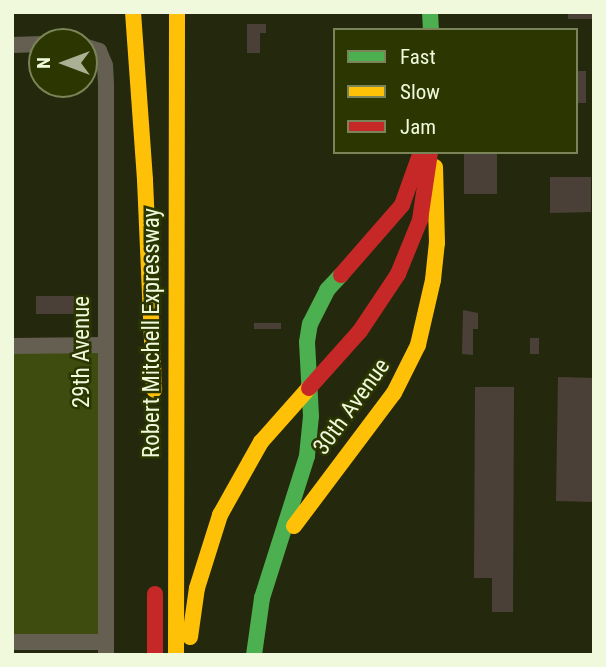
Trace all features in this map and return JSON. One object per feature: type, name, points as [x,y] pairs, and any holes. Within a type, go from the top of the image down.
[{"type":"main road","name":"Robert Mitchell Expressway","points":[[133,12],[145,180],[154,397],[156,99]]},
{"type":"main road","name":"Robert Mitchell Expressway","points":[[176,655],[177,12]]},
{"type":"main road","name":"30th Avenue","points":[[254,655],[262,598],[307,456],[307,342],[316,307],[327,290],[396,214],[411,185],[420,154]]},
{"type":"main road","name":"30th Avenue","points":[[279,548],[318,490],[394,393],[418,345],[433,280],[437,243],[432,154]]},
{"type":"main road","points":[[188,655],[197,588],[220,515],[261,442],[360,331],[398,274],[420,220],[432,154]]},
{"type":"main road","points":[[155,579],[155,655]]},
{"type":"street","name":"29th Avenue","points":[[98,56],[105,65],[106,86],[106,648]]},
{"type":"street","points":[[12,346],[104,345]]},
{"type":"street","points":[[12,642],[106,648]]},
{"type":"green space","points":[[104,345],[106,642],[12,642],[12,350]]},
{"type":"building","points":[[568,12],[594,12],[594,19],[568,19]]},
{"type":"building","points":[[247,24],[266,24],[266,33],[260,33],[260,53],[247,53]]},
{"type":"building","points":[[578,71],[586,71],[586,103],[578,103]]},
{"type":"building","points":[[464,154],[497,154],[497,194],[464,194]]},
{"type":"building","points":[[550,177],[591,177],[591,212],[550,213]]},
{"type":"building","points":[[36,296],[74,296],[74,314],[36,314]]},
{"type":"building","points":[[463,310],[478,313],[478,329],[473,329],[473,355],[462,354]]},
{"type":"building","points":[[254,323],[281,323],[281,329],[254,329]]},
{"type":"building","points":[[530,338],[539,338],[539,354],[530,354]]},
{"type":"building","points":[[558,377],[594,378],[594,502],[556,501]]},
{"type":"building","points":[[475,387],[514,387],[513,612],[492,612],[492,578],[474,578]]},
{"type":"traffic: fast","points":[[430,12],[431,28]]},
{"type":"traffic: fast","points":[[254,655],[262,598],[307,456],[311,416],[307,342],[310,324],[327,290],[341,275]]},
{"type":"traffic: slow","points":[[133,12],[145,180],[154,390]]},
{"type":"traffic: slow","points":[[176,655],[177,12]]},
{"type":"traffic: slow","points":[[294,526],[394,393],[418,345],[433,280],[437,243],[435,167]]},
{"type":"traffic: slow","points":[[190,637],[197,588],[220,515],[261,442],[309,388]]},
{"type":"traffic: jam","points":[[341,275],[402,205],[420,154]]},
{"type":"traffic: jam","points":[[309,388],[360,331],[398,274],[420,220],[430,154]]},
{"type":"traffic: jam","points":[[155,594],[155,655]]}]
